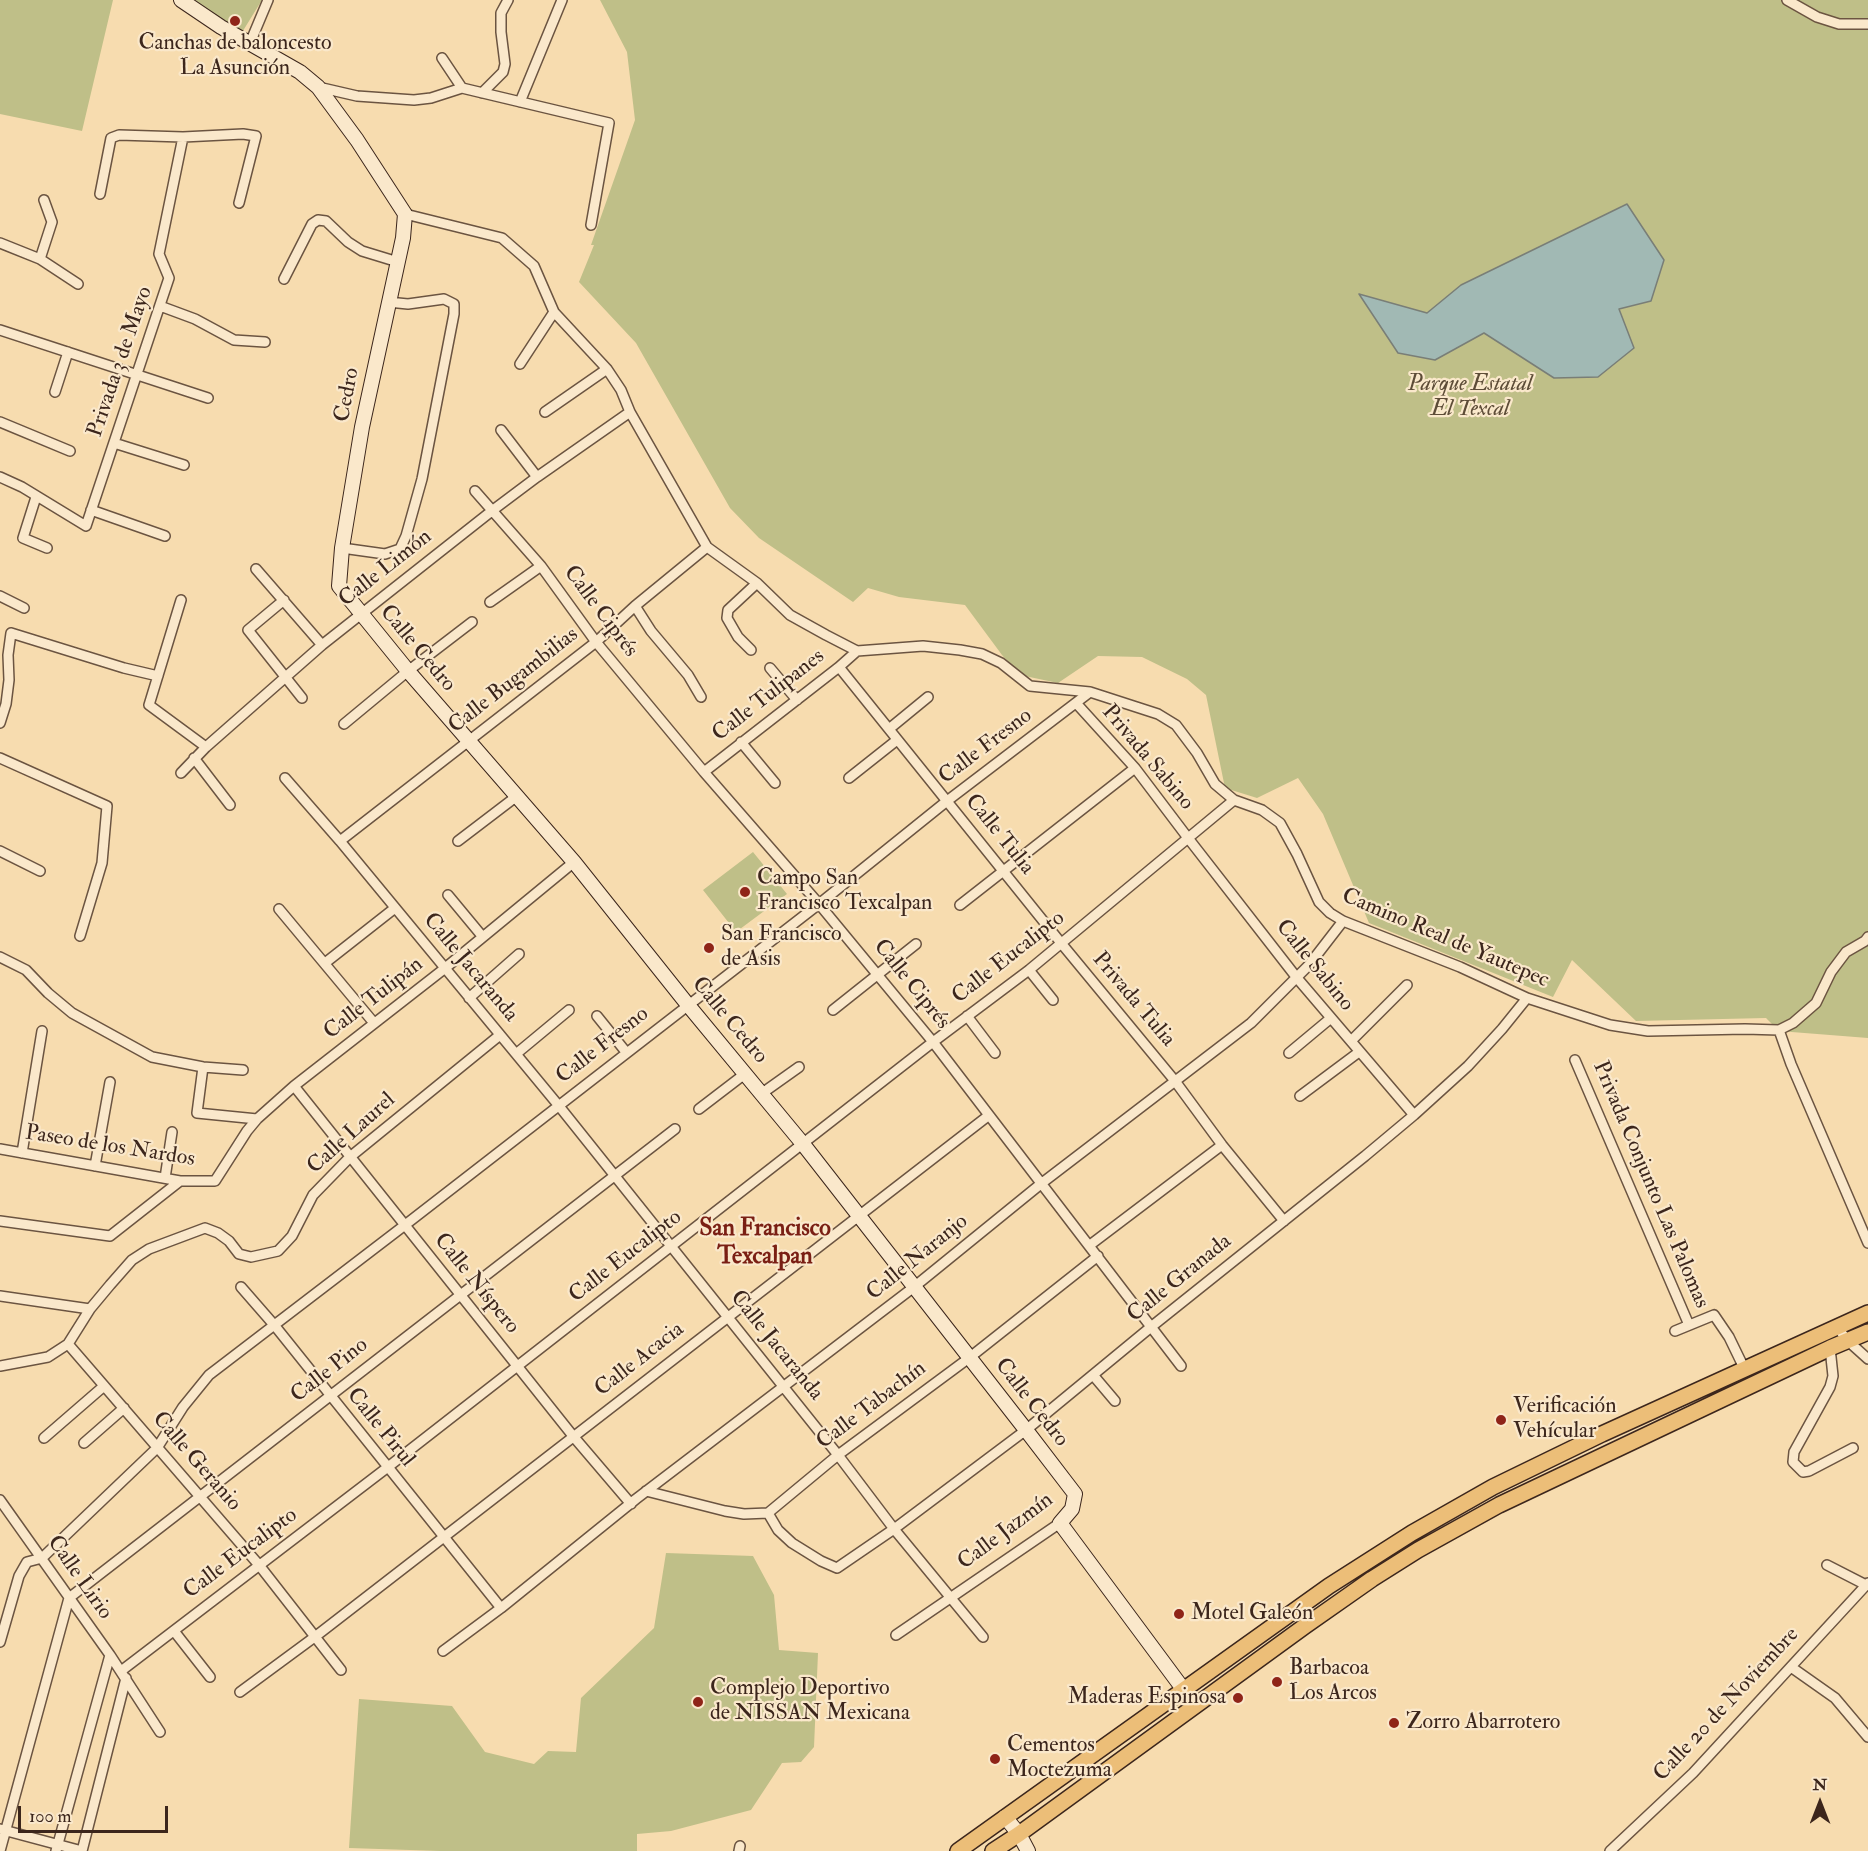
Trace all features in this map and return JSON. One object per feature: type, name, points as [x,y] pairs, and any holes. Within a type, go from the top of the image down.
[{"type":"main road","points":[[958,1851],[1329,1586],[1430,1522],[1493,1487],[1602,1434],[1868,1313]]},
{"type":"main road","points":[[999,1849],[1195,1705],[1372,1579],[1418,1550],[1499,1505],[1868,1332]]},
{"type":"street","points":[[181,0],[221,27],[300,72],[318,87],[357,140],[405,214],[502,238],[534,266],[554,312],[607,369],[621,390],[630,412],[707,547],[757,583],[790,615],[857,651]]},
{"type":"street","points":[[250,43],[268,0]]},
{"type":"street","points":[[482,93],[503,72],[505,64],[501,13],[507,0]]},
{"type":"street","points":[[520,102],[562,0]]},
{"type":"street","points":[[1787,0],[1817,16],[1839,24],[1868,24]]},
{"type":"street","points":[[442,58],[462,88]]},
{"type":"street","points":[[318,87],[357,96],[414,100],[431,98],[462,88],[609,123],[591,225]]},
{"type":"street","points":[[100,194],[111,138],[119,135],[183,137],[243,134],[256,136],[239,203]]},
{"type":"street","name":"Privada 3 de Mayo","points":[[36,497],[86,526],[169,278],[159,254],[183,137]]},
{"type":"street","points":[[40,259],[52,222],[44,200]]},
{"type":"street","name":"Cedro","points":[[339,586],[342,548],[362,427],[403,238],[405,214]]},
{"type":"street","points":[[284,279],[312,224],[318,220],[326,221],[348,242],[362,251],[398,262]]},
{"type":"street","points":[[0,243],[40,259],[78,284]]},
{"type":"street","points":[[342,548],[385,554],[400,549],[406,536],[422,479],[454,314],[454,304],[444,299],[408,304],[388,302]]},
{"type":"street","points":[[160,306],[195,319],[234,340],[265,342]]},
{"type":"street","points":[[520,364],[554,312]]},
{"type":"street","points":[[0,330],[208,398]]},
{"type":"street","points":[[54,392],[68,352]]},
{"type":"street","points":[[545,412],[607,369]]},
{"type":"street","name":"Calle Limón","points":[[181,773],[206,747],[322,645],[493,510],[630,412]]},
{"type":"street","points":[[0,422],[70,451]]},
{"type":"street","points":[[501,430],[537,477]]},
{"type":"street","points":[[114,443],[184,465]]},
{"type":"street","points":[[0,477],[22,487],[36,497],[23,538],[47,548]]},
{"type":"street","name":"Calle Ciprés","points":[[475,491],[541,566],[596,642],[704,772],[819,903],[933,1042],[1180,1366]]},
{"type":"street","points":[[91,510],[165,536]]},
{"type":"street","name":"Calle Bugambilias","points":[[340,841],[596,642],[635,606],[707,547]]},
{"type":"street","points":[[490,603],[541,566]]},
{"type":"street","points":[[256,569],[322,645]]},
{"type":"street","points":[[751,650],[738,637],[727,618],[728,610],[757,583]]},
{"type":"street","name":"Calle Cedro","points":[[339,586],[408,671],[574,862],[688,1005],[746,1073],[1075,1494]]},
{"type":"street","points":[[0,596],[24,608]]},
{"type":"street","points":[[182,600],[149,705],[206,747]]},
{"type":"street","points":[[284,600],[248,630],[302,698]]},
{"type":"street","points":[[635,606],[651,631],[688,675],[701,697]]},
{"type":"street","points":[[344,724],[472,622]]},
{"type":"street","points":[[0,723],[6,704],[9,680],[8,655],[11,633],[124,668],[158,676]]},
{"type":"street","name":"Camino Real de Yautepec","points":[[857,651],[923,646],[982,654],[1001,663],[1030,686],[1090,692],[1158,714],[1176,725],[1197,753],[1215,784],[1234,800],[1262,810],[1280,823],[1319,902],[1330,913],[1343,921],[1460,967],[1527,998],[1610,1025],[1648,1031],[1779,1030]]},
{"type":"street","name":"Calle Tulipanes","points":[[704,772],[857,651]]},
{"type":"street","name":"Calle Tulia","points":[[839,667],[1061,943]]},
{"type":"street","points":[[770,668],[797,700]]},
{"type":"street","name":"Calle Fresno","points":[[0,1642],[19,1576],[27,1562],[42,1558],[157,1448],[183,1407],[209,1375],[405,1226],[946,801],[1090,692]]},
{"type":"street","points":[[889,729],[928,697]]},
{"type":"street","name":"Privada Sabino","points":[[1076,704],[1135,768],[1188,838]]},
{"type":"street","points":[[849,778],[897,740]]},
{"type":"street","points":[[741,742],[775,783]]},
{"type":"street","points":[[0,758],[107,806],[102,863],[80,936]]},
{"type":"street","points":[[194,759],[230,805]]},
{"type":"street","points":[[960,905],[1135,768]]},
{"type":"street","name":"Calle Jacaranda","points":[[285,778],[340,841],[559,1106],[838,1455],[894,1529],[983,1637]]},
{"type":"street","points":[[458,841],[517,796]]},
{"type":"street","name":"Calle Eucalipto","points":[[123,1674],[174,1631],[1029,970],[1234,800]]},
{"type":"street","name":"Calle Sabino","points":[[1188,838],[1297,978],[1414,1115]]},
{"type":"street","points":[[0,851],[40,871]]},
{"type":"street","name":"Calle Tulipán","points":[[215,1181],[247,1131],[294,1086],[444,969],[574,862]]},
{"type":"street","points":[[448,895],[482,936]]},
{"type":"street","points":[[325,963],[395,908]]},
{"type":"street","points":[[279,909],[374,1023]]},
{"type":"street","name":"Calle Naranjo","points":[[443,1651],[501,1608],[646,1491],[914,1287],[1042,1183],[1251,1023],[1297,978],[1343,921]]},
{"type":"street","points":[[1868,937],[1846,952],[1831,972],[1816,1003],[1794,1023],[1779,1030],[1791,1064],[1868,1243]]},
{"type":"street","name":"Privada Tulia","points":[[1061,943],[1175,1082]]},
{"type":"street","points":[[833,1010],[916,944]]},
{"type":"street","points":[[469,998],[519,954]]},
{"type":"street","points":[[0,957],[26,970],[72,1013],[152,1057],[203,1067],[243,1070]]},
{"type":"street","points":[[1029,970],[1053,1000]]},
{"type":"street","points":[[1351,1041],[1407,985]]},
{"type":"street","name":"Calle Granada","points":[[768,1513],[778,1530],[792,1543],[837,1568],[894,1529],[1026,1430],[1414,1115],[1468,1065],[1527,998]]},
{"type":"street","points":[[516,1054],[568,1010]]},
{"type":"street","points":[[597,1016],[626,1052]]},
{"type":"street","points":[[968,1016],[995,1053]]},
{"type":"street","points":[[1289,1053],[1331,1018]]},
{"type":"street","points":[[22,1153],[42,1031]]},
{"type":"street","name":"Calle Laurel","points":[[90,1309],[132,1260],[150,1249],[205,1228],[229,1241],[239,1254],[251,1257],[278,1251],[292,1236],[313,1195],[350,1157],[500,1035]]},
{"type":"street","points":[[1300,1096],[1359,1052]]},
{"type":"street","name":"Privada Conjunto Las Palomas","points":[[1575,1060],[1689,1325]]},
{"type":"street","points":[[203,1067],[197,1113],[257,1119]]},
{"type":"street","points":[[761,1094],[799,1067]]},
{"type":"street","points":[[699,1109],[746,1073]]},
{"type":"street","points":[[94,1166],[110,1082]]},
{"type":"street","points":[[1175,1082],[1222,1145],[1284,1221]]},
{"type":"street","name":"Calle Níspero","points":[[294,1086],[573,1436],[631,1504]]},
{"type":"street","name":"Calle Acacia","points":[[240,1692],[316,1636],[988,1116]]},
{"type":"street","name":"Calle Pino","points":[[69,1598],[675,1129]]},
{"type":"street","points":[[165,1178],[172,1132]]},
{"type":"street","points":[[1089,1245],[1222,1145]]},
{"type":"street","name":"Paseo de los Nardos","points":[[0,1149],[180,1181],[215,1181]]},
{"type":"street","points":[[0,1221],[110,1236],[180,1181]]},
{"type":"street","name":"Calle Tabachín","points":[[768,1513],[838,1455],[969,1358],[1098,1256]]},
{"type":"street","name":"Calle Pirul","points":[[241,1287],[275,1326],[501,1608]]},
{"type":"street","points":[[0,1296],[90,1309],[68,1344],[48,1357],[0,1366]]},
{"type":"street","points":[[1675,1331],[1714,1315],[1729,1337],[1745,1370]]},
{"type":"street","points":[[1837,1327],[1848,1341],[1868,1359]]},
{"type":"street","name":"Calle Geranio","points":[[68,1344],[259,1565],[341,1670]]},
{"type":"street","points":[[1830,1348],[1833,1376],[1830,1387],[1794,1452],[1794,1462],[1803,1472],[1809,1471],[1854,1448]]},
{"type":"street","points":[[1093,1375],[1115,1401]]},
{"type":"street","points":[[44,1438],[104,1386]]},
{"type":"street","points":[[84,1443],[124,1408]]},
{"type":"street","points":[[646,1491],[725,1511],[744,1514],[768,1513]]},
{"type":"street","name":"Calle Jazmín","points":[[896,1635],[1060,1523],[1072,1509],[1075,1494]]},
{"type":"street","name":"Calle Lirio","points":[[0,1500],[110,1655],[160,1732]]},
{"type":"street","points":[[1060,1523],[1195,1705]]},
{"type":"street","points":[[1827,1565],[1867,1584]]},
{"type":"street","name":"Calle 20 de Noviembre","points":[[1610,1851],[1693,1773],[1867,1584]]},
{"type":"street","points":[[0,1851],[3,1830],[69,1598]]},
{"type":"street","points":[[174,1631],[210,1677]]},
{"type":"street","points":[[56,1848],[110,1655]]},
{"type":"street","points":[[1791,1667],[1835,1698],[1868,1737]]},
{"type":"street","points":[[3,1830],[56,1848],[82,1851],[123,1674]]},
{"type":"street","points":[[1005,1817],[1029,1851]]},
{"type":"street","points":[[990,1828],[999,1849]]},
{"type":"green space","points":[[0,0],[113,0],[82,131],[0,114]]},
{"type":"green space","name":"Canchas de baloncesto La Asunción","points":[[191,0],[262,0],[241,34]]},
{"type":"green space","name":"Parque Estatal El Texcal","points":[[600,0],[1868,0],[1868,1038],[1779,1031],[1766,1018],[1636,1021],[1572,960],[1553,997],[1369,923],[1323,814],[1298,778],[1257,798],[1225,788],[1206,695],[1187,679],[1142,657],[1098,656],[1058,683],[1020,675],[965,605],[899,597],[868,588],[853,602],[759,538],[730,508],[636,343],[579,282],[594,245],[591,245],[635,120],[627,52]]},
{"type":"green space","name":"Campo San Francisco Texcalpan","points":[[753,852],[787,894],[736,932],[703,890]]},
{"type":"green space","name":"Complejo Deportivo de NISSAN Mexicana","points":[[666,1553],[753,1556],[774,1595],[779,1650],[818,1653],[814,1747],[801,1762],[782,1763],[751,1810],[671,1831],[637,1834],[637,1851],[440,1851],[349,1848],[359,1699],[452,1706],[485,1752],[534,1764],[548,1751],[576,1752],[581,1698],[654,1628]]},
{"type":"water","points":[[1627,204],[1664,260],[1651,301],[1619,309],[1634,348],[1598,377],[1554,378],[1484,333],[1435,360],[1398,353],[1359,294],[1427,313],[1461,285]]},
{"type":"place","name":"Canchas de baloncesto La Asunción","points":[[235,21]]},
{"type":"place","name":"Campo San Francisco Texcalpan","points":[[745,892]]},
{"type":"place","name":"San Francisco de Asis","points":[[709,948]]},
{"type":"place","name":"Verificación Vehícular","points":[[1501,1420]]},
{"type":"place","name":"Motel Galeón","points":[[1179,1614]]},
{"type":"place","name":"Barbacoa Los Arcos","points":[[1277,1682]]},
{"type":"place","name":"Maderas Espinosa","points":[[1238,1698]]},
{"type":"place","name":"Complejo Deportivo de NISSAN Mexicana","points":[[698,1702]]},
{"type":"place","name":"Zorro Abarrotero","points":[[1394,1723]]},
{"type":"place","name":"Cementos Moctezuma","points":[[995,1759]]},
{"type":"district","name":"San Francisco Texcalpan","points":[[765,1244]]}]
